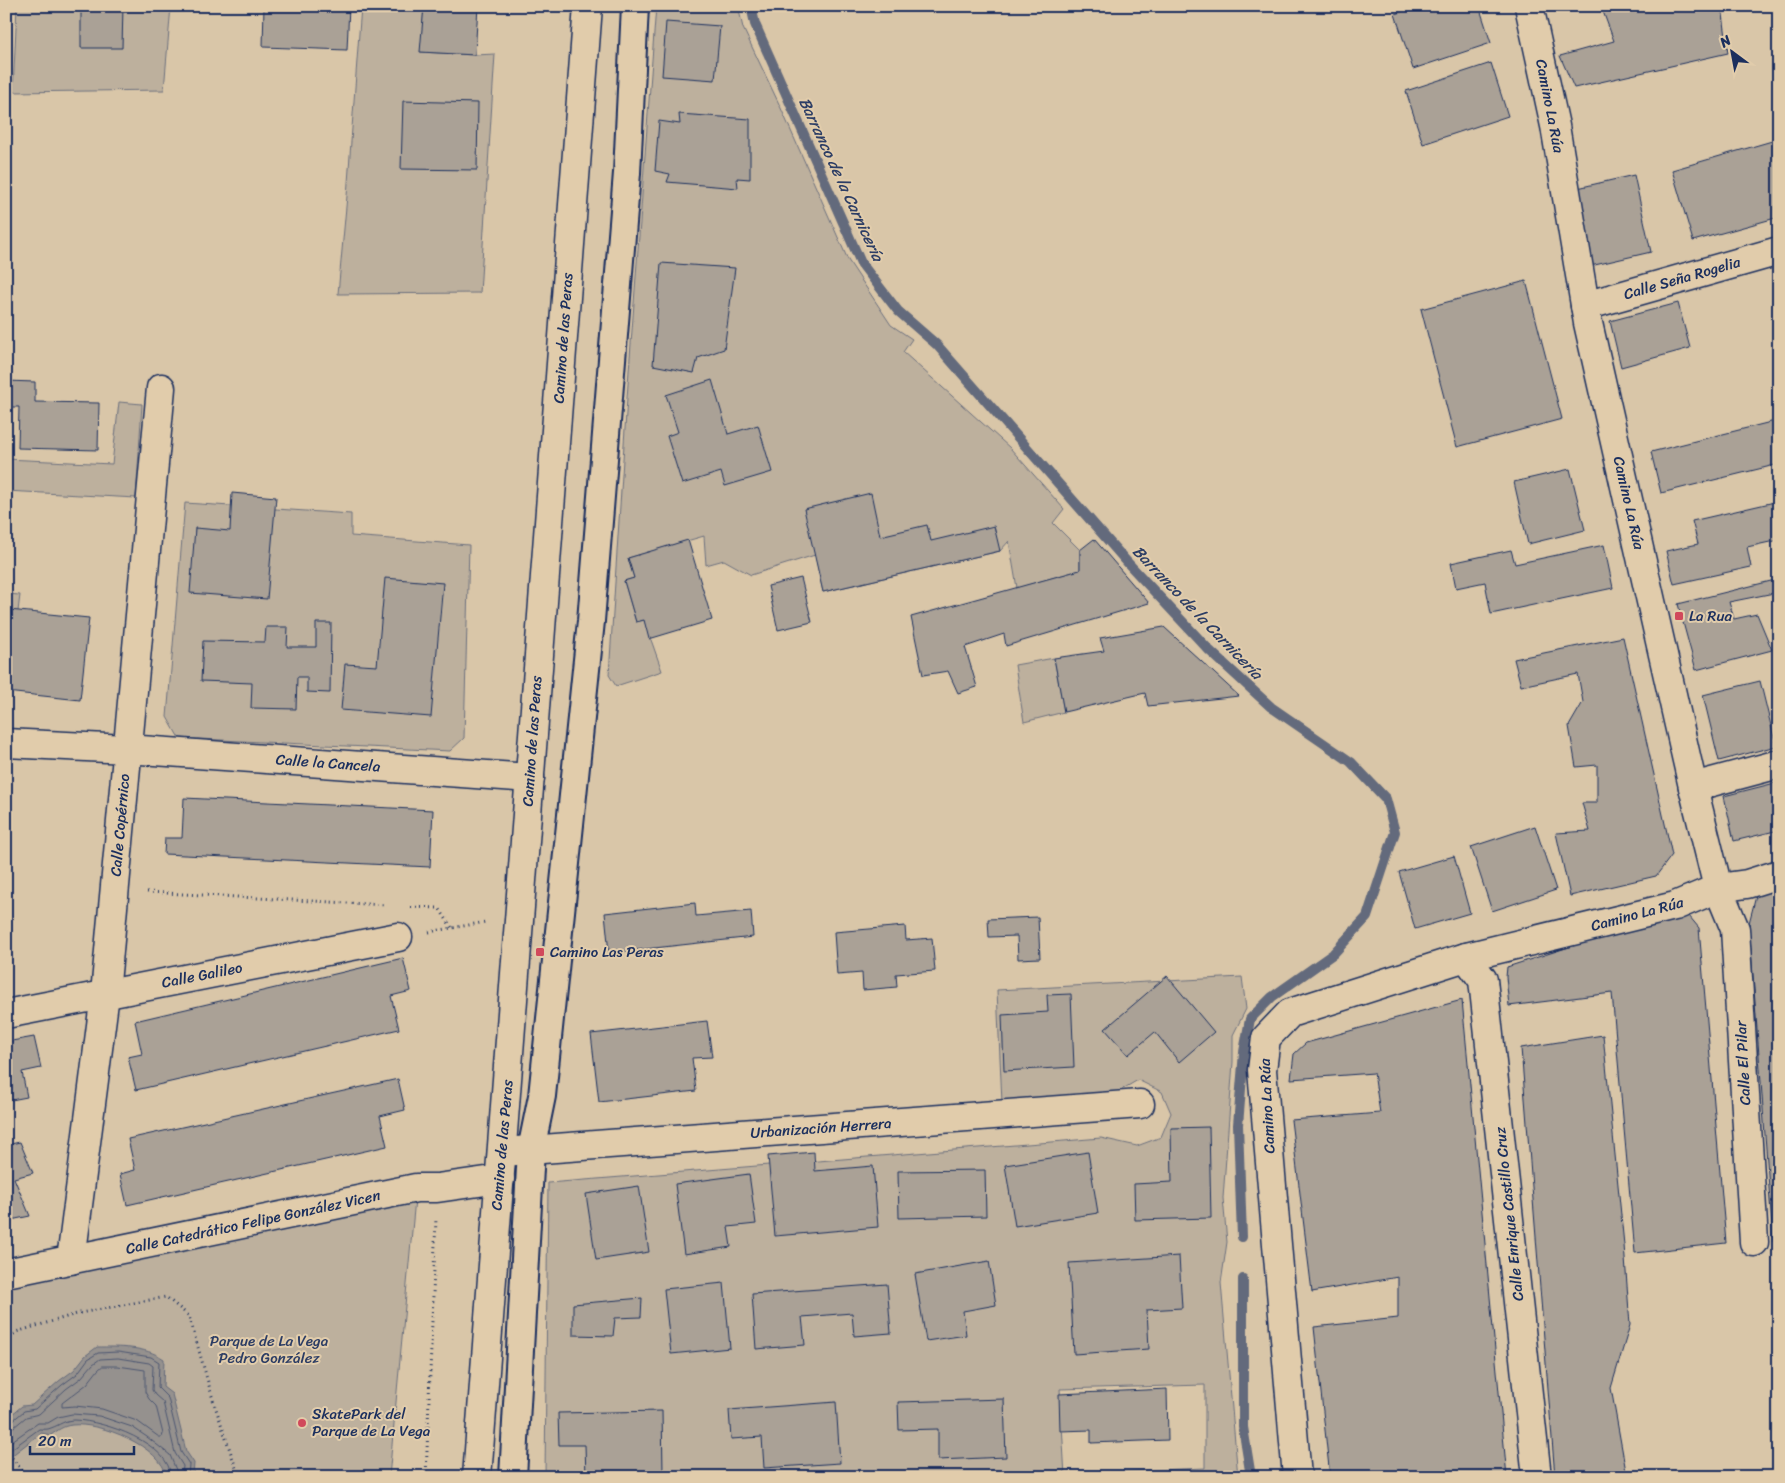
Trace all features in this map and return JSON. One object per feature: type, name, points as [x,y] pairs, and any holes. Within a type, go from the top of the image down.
[{"type":"street","name":"Camino de las Peras","points":[[477,1477],[588,6]]},
{"type":"street","points":[[513,1477],[532,1150],[542,1096],[591,621],[627,174],[635,6]]},
{"type":"street","name":"Camino La Rúa","points":[[1297,1477],[1262,1070],[1266,1038],[1290,1013],[1466,957],[1675,906],[1718,888],[1693,787],[1585,306],[1555,126],[1529,6]]},
{"type":"street","name":"Calle Seña Rogelia","points":[[1585,306],[1779,251]]},
{"type":"street","name":"Calle Copérnico","points":[[71,1260],[105,994],[161,388]]},
{"type":"street","name":"Calle la Cancela","points":[[6,743],[127,749],[530,778]]},
{"type":"street","points":[[1693,787],[1779,764]]},
{"type":"street","points":[[1718,888],[1747,884],[1779,874]]},
{"type":"street","name":"Calle El Pilar","points":[[1718,888],[1735,929],[1754,1242]]},
{"type":"street","name":"Calle Galileo","points":[[6,1014],[398,938]]},
{"type":"street","name":"Calle Enrique Castillo Cruz","points":[[1466,957],[1483,980],[1537,1477]]},
{"type":"street","name":"Urbanización Herrera","points":[[501,1166],[532,1150],[1140,1104]]},
{"type":"street","name":"Calle Catedrático Felipe González Vicen","points":[[6,1273],[416,1188],[437,1188],[501,1166]]},
{"type":"path","points":[[114,891],[390,905]]},
{"type":"path","points":[[410,906],[439,908],[452,928]]},
{"type":"path","points":[[426,1477],[437,1188]]},
{"type":"path","points":[[6,1340],[16,1332],[80,1313],[166,1297],[189,1316],[214,1403],[239,1477]]},
{"type":"path","points":[[6,1450],[27,1477]]},
{"type":"green space","points":[[17,6],[171,6],[164,90],[13,92]]},
{"type":"green space","points":[[361,6],[424,6],[421,52],[475,55],[495,54],[480,293],[338,294]]},
{"type":"green space","points":[[656,6],[738,6],[743,28],[780,106],[848,260],[891,325],[912,339],[903,352],[1010,448],[1064,509],[1053,523],[1080,550],[1080,570],[1017,588],[1009,541],[1000,551],[823,592],[815,555],[751,575],[724,560],[706,565],[704,536],[628,558],[634,578],[624,581],[636,622],[644,620],[662,671],[616,686],[609,675]]},
{"type":"green space","points":[[119,402],[142,404],[136,498],[6,491],[6,459],[112,464]]},
{"type":"green space","points":[[185,503],[351,514],[351,536],[469,545],[464,738],[450,751],[179,738],[167,717]]},
{"type":"green space","points":[[6,594],[20,595],[6,709]]},
{"type":"green space","points":[[1054,658],[1064,712],[1024,722],[1015,665]]},
{"type":"green space","points":[[1242,977],[1246,1009],[1233,1035],[1233,1062],[1223,1198],[1227,1242],[1221,1283],[1238,1477],[1109,1477],[1109,1472],[1205,1468],[1205,1385],[1060,1389],[1065,1477],[545,1477],[548,1183],[1101,1138],[1137,1146],[1161,1137],[1171,1113],[1162,1092],[1138,1080],[1114,1094],[1002,1103],[997,990]]},
{"type":"green space","name":"Parque de La Vega Pedro González","points":[[416,1188],[389,1477],[6,1477],[6,1273]]},
{"type":"water","points":[[97,1347],[140,1349],[164,1359],[163,1387],[172,1394],[186,1451],[194,1463],[193,1477],[167,1477],[154,1455],[142,1446],[113,1432],[84,1425],[66,1426],[51,1435],[41,1433],[6,1460],[6,1419],[22,1406],[32,1405],[74,1370],[85,1356]]},
{"type":"building","points":[[81,6],[123,6],[122,48],[81,48]]},
{"type":"building","points":[[264,6],[349,6],[347,50],[263,47]]},
{"type":"building","points":[[424,6],[478,6],[475,55],[420,52]]},
{"type":"building","points":[[1417,6],[1479,6],[1491,43],[1413,69],[1395,14]]},
{"type":"building","points":[[1601,6],[1722,6],[1728,53],[1574,88],[1560,56],[1614,41]]},
{"type":"building","points":[[666,22],[720,26],[715,80],[662,76]]},
{"type":"building","points":[[1491,63],[1508,116],[1423,144],[1406,91]]},
{"type":"building","points":[[403,101],[478,103],[477,170],[401,169]]},
{"type":"building","points":[[679,114],[750,119],[750,179],[737,178],[738,188],[667,182],[670,174],[655,171],[659,121],[680,124]]},
{"type":"building","points":[[1779,139],[1779,217],[1693,241],[1672,170]]},
{"type":"building","points":[[1634,175],[1651,252],[1586,267],[1569,190]]},
{"type":"building","points":[[661,263],[735,268],[724,349],[698,358],[694,373],[653,365]]},
{"type":"building","points":[[1526,281],[1562,419],[1457,447],[1421,309]]},
{"type":"building","points":[[1678,303],[1690,348],[1621,367],[1610,321]]},
{"type":"building","points":[[712,380],[728,434],[758,425],[772,472],[725,486],[721,472],[682,484],[667,436],[678,432],[666,395]]},
{"type":"building","points":[[6,381],[35,382],[35,402],[99,403],[98,450],[18,448],[19,407],[6,407]]},
{"type":"building","points":[[1779,420],[1779,464],[1661,493],[1651,452]]},
{"type":"building","points":[[1570,469],[1585,530],[1528,544],[1514,482]]},
{"type":"building","points":[[232,493],[276,497],[267,599],[190,593],[195,528],[230,531]]},
{"type":"building","points":[[871,493],[880,536],[927,525],[931,541],[994,526],[1000,551],[823,592],[804,509]]},
{"type":"building","points":[[1779,501],[1779,540],[1747,547],[1751,567],[1674,584],[1666,551],[1698,544],[1692,521]]},
{"type":"building","points":[[1094,539],[1149,603],[1006,646],[1004,634],[965,647],[977,687],[958,693],[948,671],[923,675],[911,617],[1080,570],[1080,550]]},
{"type":"building","points":[[688,540],[712,620],[649,639],[644,620],[636,622],[624,581],[634,578],[628,558]]},
{"type":"building","points":[[1604,545],[1613,588],[1491,614],[1485,582],[1456,588],[1451,563],[1511,550],[1515,564]]},
{"type":"building","points":[[385,578],[443,583],[431,717],[341,710],[345,664],[377,666]]},
{"type":"building","points":[[801,578],[812,622],[778,630],[768,586]]},
{"type":"building","points":[[1779,579],[1779,592],[1729,602],[1734,619],[1757,614],[1772,650],[1696,670],[1678,604]]},
{"type":"building","points":[[9,610],[89,618],[80,700],[6,692],[6,639]]},
{"type":"building","points":[[316,623],[331,623],[330,693],[307,692],[307,677],[297,677],[296,709],[251,708],[252,683],[201,681],[203,641],[265,642],[266,627],[288,627],[287,647],[316,647]]},
{"type":"building","points":[[1164,627],[1239,696],[1148,706],[1145,693],[1064,712],[1054,658],[1104,651],[1100,638]]},
{"type":"building","points":[[1623,637],[1672,855],[1656,876],[1570,896],[1556,833],[1590,831],[1582,803],[1597,803],[1597,765],[1576,767],[1569,726],[1583,702],[1578,674],[1521,686],[1514,659]]},
{"type":"building","points":[[1760,681],[1776,746],[1719,761],[1703,695]]},
{"type":"building","points":[[1779,782],[1779,830],[1734,841],[1724,796]]},
{"type":"building","points":[[184,798],[433,810],[430,867],[164,854],[165,838],[182,838]]},
{"type":"building","points":[[1535,826],[1556,890],[1492,911],[1471,847]]},
{"type":"building","points":[[1454,856],[1470,913],[1415,929],[1399,872]]},
{"type":"building","points":[[1779,886],[1779,1241],[1773,1241],[1749,923],[1756,896],[1767,889]]},
{"type":"building","points":[[695,903],[696,916],[751,911],[753,937],[609,953],[605,913]]},
{"type":"building","points":[[1684,910],[1699,928],[1726,1243],[1635,1253],[1612,993],[1509,1006],[1506,977],[1507,967]]},
{"type":"building","points":[[1038,917],[1040,958],[1018,959],[1017,936],[989,937],[988,919]]},
{"type":"building","points":[[905,926],[906,940],[932,938],[935,971],[896,974],[897,987],[863,990],[862,973],[837,975],[834,932]]},
{"type":"building","points":[[403,958],[411,991],[391,996],[399,1029],[136,1090],[128,1057],[142,1054],[135,1021]]},
{"type":"building","points":[[1167,976],[1214,1032],[1179,1062],[1155,1032],[1128,1055],[1105,1029]]},
{"type":"building","points":[[1071,994],[1074,1067],[1004,1071],[1002,1015],[1048,1012],[1047,995]]},
{"type":"building","points":[[1462,1000],[1507,1477],[1330,1477],[1314,1327],[1398,1318],[1398,1277],[1312,1292],[1291,1120],[1380,1113],[1374,1073],[1291,1079],[1294,1054],[1306,1043]]},
{"type":"building","points":[[707,1021],[712,1057],[692,1058],[696,1091],[599,1102],[591,1034]]},
{"type":"building","points":[[1603,1035],[1630,1325],[1611,1388],[1627,1477],[1555,1477],[1521,1048]]},
{"type":"building","points":[[34,1037],[41,1068],[22,1072],[27,1097],[6,1101],[6,1042]]},
{"type":"building","points":[[398,1079],[405,1110],[380,1116],[387,1146],[127,1205],[120,1174],[135,1170],[128,1139]]},
{"type":"building","points":[[1209,1127],[1211,1218],[1135,1220],[1134,1184],[1172,1182],[1171,1128]]},
{"type":"building","points":[[20,1142],[33,1173],[14,1178],[30,1216],[6,1221],[6,1145]]},
{"type":"building","points":[[814,1152],[815,1171],[873,1166],[878,1227],[775,1236],[768,1156]]},
{"type":"building","points":[[1088,1152],[1098,1213],[1015,1226],[1005,1165]]},
{"type":"building","points":[[985,1170],[986,1216],[899,1218],[898,1171]]},
{"type":"building","points":[[749,1174],[756,1224],[728,1227],[731,1247],[684,1254],[675,1184]]},
{"type":"building","points":[[639,1186],[649,1252],[596,1260],[586,1194]]},
{"type":"building","points":[[1179,1256],[1182,1308],[1147,1310],[1149,1349],[1074,1354],[1069,1263]]},
{"type":"building","points":[[989,1261],[996,1305],[963,1311],[966,1335],[926,1341],[915,1274]]},
{"type":"building","points":[[724,1283],[730,1348],[671,1354],[664,1289]]},
{"type":"building","points":[[887,1284],[891,1333],[854,1336],[852,1313],[802,1317],[805,1345],[756,1349],[752,1294]]},
{"type":"building","points":[[642,1298],[641,1317],[615,1318],[613,1336],[573,1335],[573,1304]]},
{"type":"building","points":[[1167,1389],[1168,1440],[1091,1443],[1091,1430],[1060,1431],[1059,1394]]},
{"type":"building","points":[[1004,1399],[1006,1457],[938,1460],[938,1429],[899,1430],[898,1402]]},
{"type":"building","points":[[836,1402],[840,1463],[764,1468],[762,1437],[731,1439],[729,1410]]},
{"type":"building","points":[[662,1411],[663,1473],[586,1476],[585,1445],[559,1445],[558,1413]]},
{"type":"waterway","name":"Barranco de la Carnicería","points":[[751,6],[755,24],[861,263],[898,311],[937,345],[1127,562],[1209,650],[1271,707],[1351,762],[1386,799],[1395,832],[1367,917],[1333,954],[1272,997],[1250,1019],[1244,1052],[1238,1125],[1242,1237]]},
{"type":"waterway","name":"Barranco de la Carnicería","points":[[1243,1279],[1243,1427],[1251,1477]]},
{"type":"place","name":"La Rua","points":[[1679,616]]},
{"type":"place","name":"Camino Las Peras","points":[[540,952]]},
{"type":"place","name":"SkatePark del Parque de La Vega","points":[[302,1423]]}]
